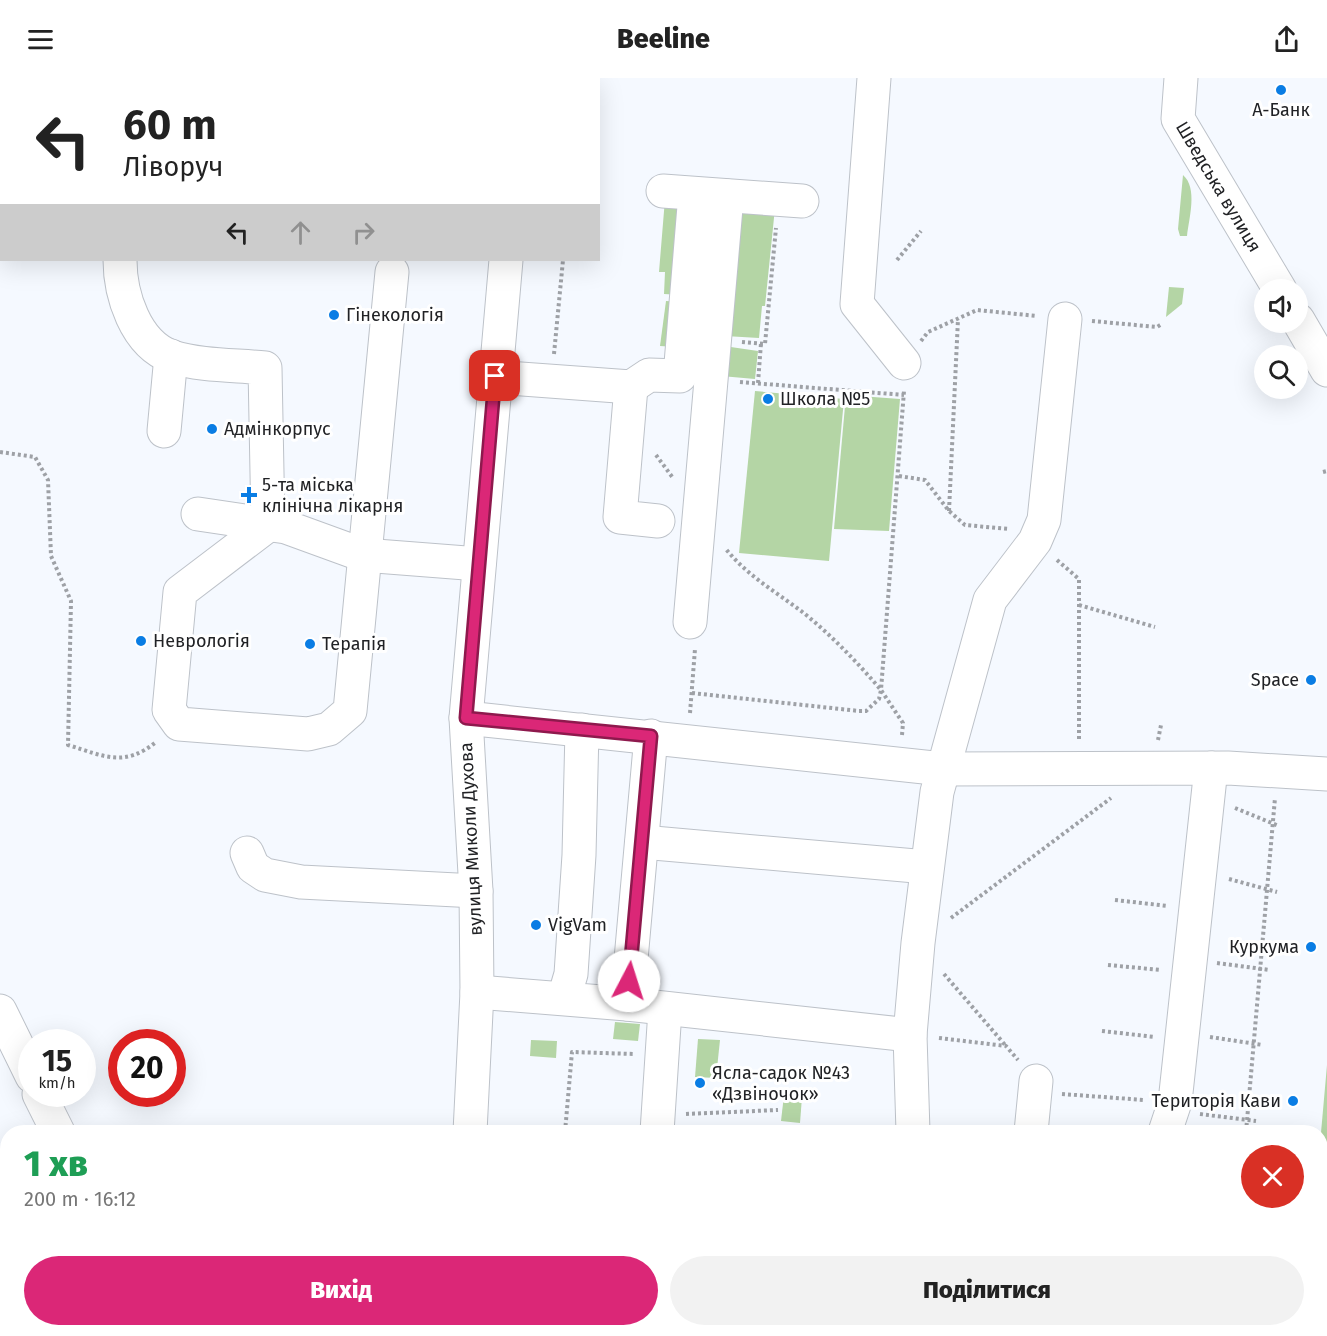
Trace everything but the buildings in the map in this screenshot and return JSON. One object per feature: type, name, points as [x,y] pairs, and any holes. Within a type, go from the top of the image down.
[{"type":"street","points":[[874,78],[857,304],[904,363]]},
{"type":"street","name":"Шведська вулиця","points":[[1181,78],[1178,119],[1273,279]]},
{"type":"street","points":[[663,191],[790,200]]},
{"type":"street","points":[[495,376],[630,387],[649,375],[681,376],[695,194]]},
{"type":"street","points":[[690,622],[728,196]]},
{"type":"street","points":[[120,261],[120,277],[127,309],[152,344],[171,356],[265,368],[268,525]]},
{"type":"street","name":"вулиця Миколи Духова","points":[[470,1125],[477,992],[476,891],[466,718],[506,261]]},
{"type":"street","points":[[268,525],[180,592],[169,710],[179,724],[308,734],[328,729],[350,711],[363,555],[392,272]]},
{"type":"street","points":[[913,1125],[910,1035],[918,943],[937,792],[990,600],[1038,536],[1046,509],[1065,319]]},
{"type":"street","points":[[1306,333],[1327,370]]},
{"type":"street","points":[[164,431],[171,356]]},
{"type":"street","points":[[630,387],[620,517],[658,521]]},
{"type":"street","points":[[198,514],[306,533],[363,555],[479,564]]},
{"type":"street","points":[[466,718],[944,769],[1079,769],[1209,783],[1277,770],[1327,774]]},
{"type":"street","points":[[564,999],[571,974],[579,855],[582,730]]},
{"type":"street","points":[[627,1004],[651,736]]},
{"type":"street","points":[[1171,1115],[1182,1037],[1209,783]]},
{"type":"street","points":[[642,842],[927,867]]},
{"type":"street","points":[[247,853],[253,867],[265,875],[301,882],[476,891]]},
{"type":"street","points":[[477,992],[627,1004],[665,1010],[910,1035]]},
{"type":"street","points":[[658,1124],[665,1010]]},
{"type":"street","points":[[0,1011],[18,1048]]},
{"type":"street","points":[[1032,1125],[1035,1086]]},
{"type":"street","points":[[46,1107],[54,1125]]},
{"type":"path","points":[[715,340],[765,344],[790,200]]},
{"type":"path","points":[[897,260],[921,231]]},
{"type":"path","points":[[552,381],[563,261]]},
{"type":"path","points":[[692,693],[859,711],[866,711],[874,705],[881,690],[899,476],[904,363],[928,332],[977,310],[1157,327],[1162,324]]},
{"type":"path","points":[[949,512],[958,319]]},
{"type":"path","points":[[758,383],[761,344]]},
{"type":"path","points":[[711,379],[904,395]]},
{"type":"path","points":[[652,451],[734,560],[848,651],[881,690],[903,723],[900,764]]},
{"type":"path","points":[[0,452],[35,457],[48,480],[51,556],[71,601],[68,745],[125,759],[141,754]]},
{"type":"path","points":[[899,476],[925,480],[949,512],[965,525],[1038,536],[1079,579],[1079,769]]},
{"type":"path","points":[[1079,605],[1155,627]]},
{"type":"path","points":[[688,740],[697,628],[690,622]]},
{"type":"path","points":[[1247,1125],[1277,770]]},
{"type":"path","points":[[1209,783],[1279,826]]},
{"type":"path","points":[[1114,797],[918,943],[1005,1046],[1035,1086],[1171,1115],[1256,1121]]},
{"type":"path","points":[[1200,871],[1277,892]]},
{"type":"path","points":[[1115,900],[1196,909]]},
{"type":"path","points":[[1108,965],[1270,970]]},
{"type":"path","points":[[1102,1031],[1263,1045]]},
{"type":"path","points":[[910,1035],[1005,1046]]},
{"type":"path","points":[[566,1125],[572,1052],[662,1056]]},
{"type":"path","points":[[658,1124],[778,1110]]},
{"type":"green space","points":[[1183,175],[1188,181],[1191,195],[1187,236],[1180,236],[1178,229]]},
{"type":"green space","points":[[665,199],[690,201],[681,295],[664,294],[665,272],[659,272]]},
{"type":"green space","points":[[738,205],[775,208],[765,306],[762,306],[759,338],[725,336]]},
{"type":"green space","points":[[1169,287],[1184,288],[1182,304],[1166,317]]},
{"type":"green space","points":[[666,301],[681,302],[676,347],[660,346]]},
{"type":"green space","points":[[724,346],[758,351],[755,379],[721,376]]},
{"type":"green space","points":[[755,391],[844,399],[829,561],[739,553]]},
{"type":"green space","points":[[846,395],[900,399],[889,531],[834,529]]},
{"type":"green space","points":[[615,1022],[640,1024],[638,1041],[613,1039]]},
{"type":"green space","points":[[698,1039],[720,1040],[716,1078],[695,1077]]},
{"type":"green space","points":[[531,1040],[557,1041],[556,1058],[530,1056]]},
{"type":"green space","points":[[1327,1065],[1327,1125],[1322,1125]]},
{"type":"green space","points":[[784,1095],[802,1097],[800,1123],[781,1121]]},
{"type":"place","name":"А-Банк","points":[[1281,90]]},
{"type":"place","name":"Гінекологія","points":[[334,315]]},
{"type":"place","name":"Школа №5","points":[[768,399]]},
{"type":"place","name":"Адмінкорпус","points":[[212,429]]},
{"type":"place","name":"5-та міська клінічна лікарня","points":[[249,495]]},
{"type":"place","name":"Неврологія","points":[[141,641]]},
{"type":"place","name":"Терапія","points":[[310,644]]},
{"type":"place","name":"Space","points":[[1311,680]]},
{"type":"place","name":"VigVam","points":[[536,925]]},
{"type":"place","name":"Куркума","points":[[1311,947]]},
{"type":"place","name":"Ясла-садок №43 «Дзвіночок»","points":[[700,1083]]},
{"type":"place","name":"Територія Кави","points":[[1293,1101]]},
{"type":"route","points":[[495,376],[466,718],[651,736],[629,981]]}]
